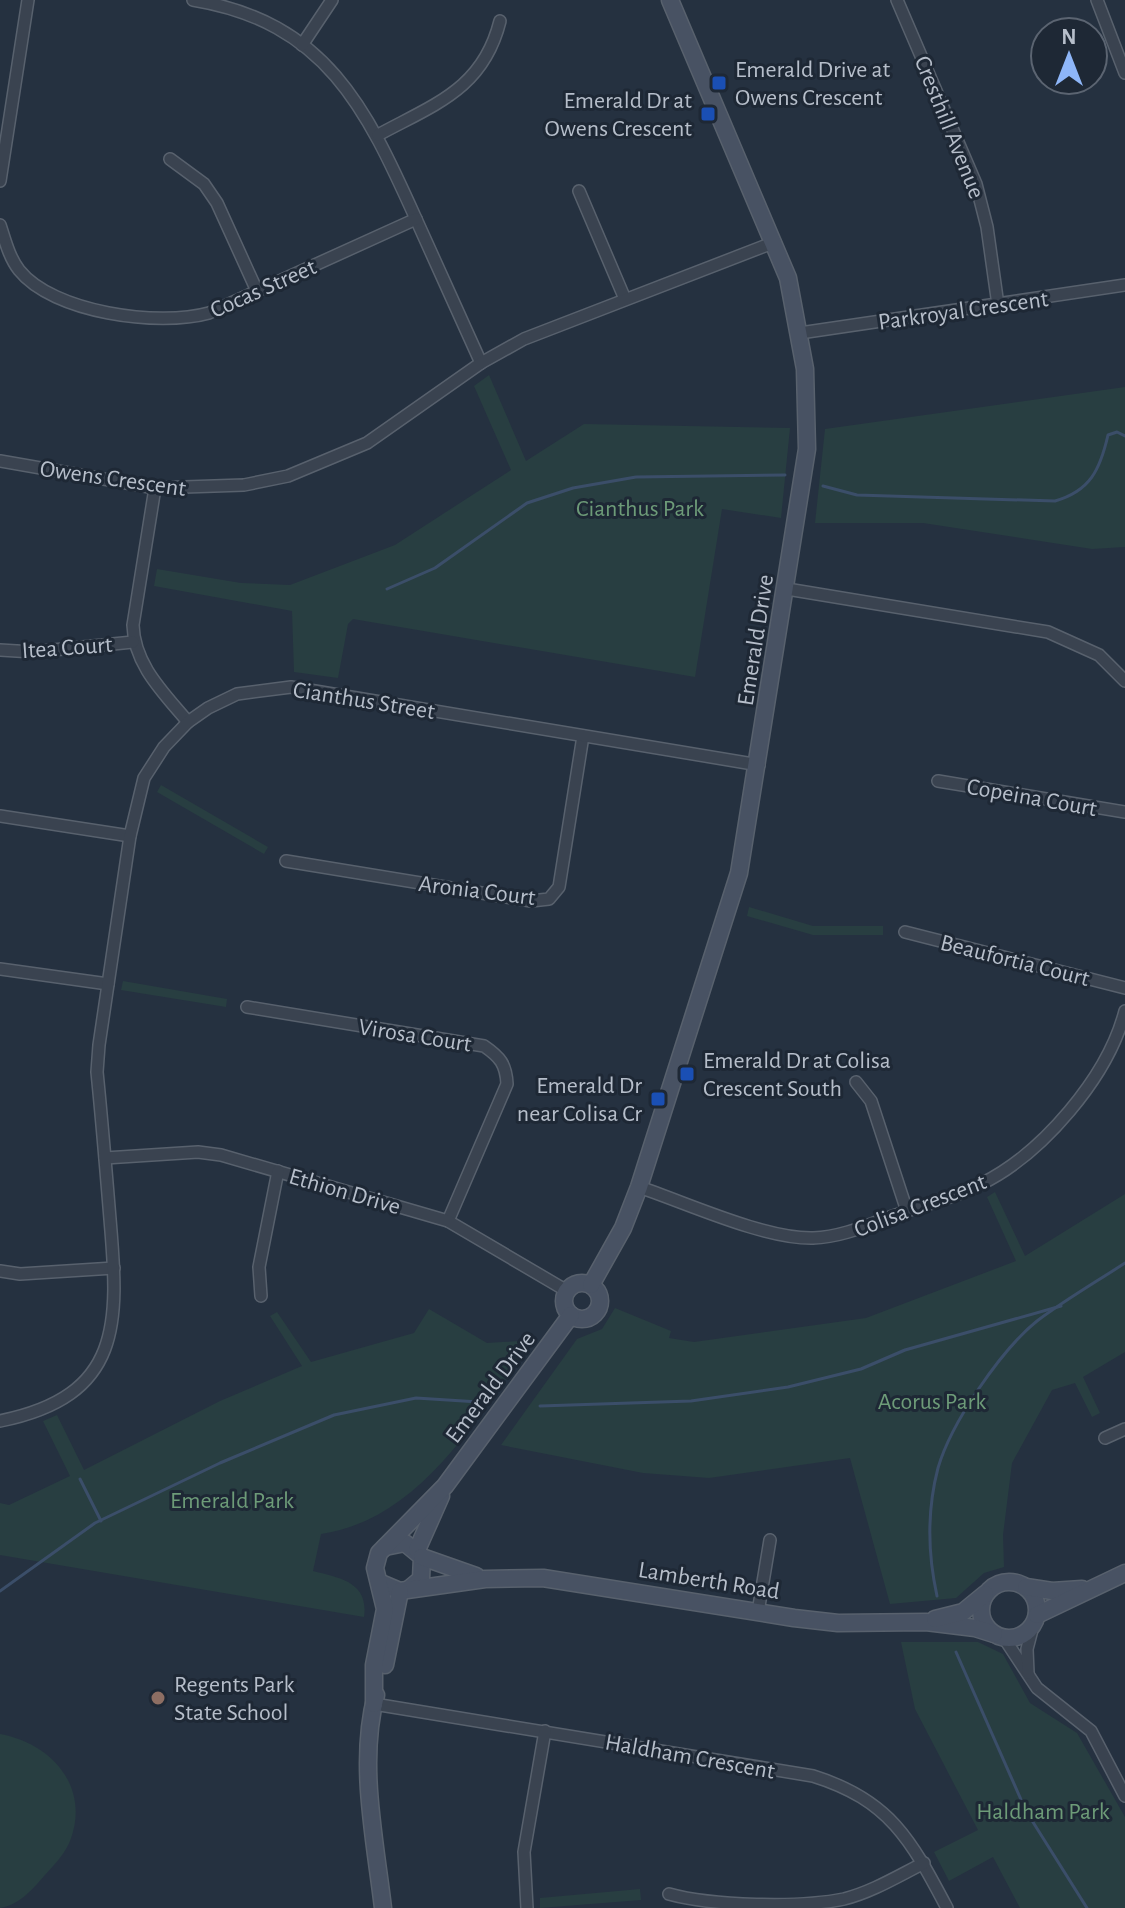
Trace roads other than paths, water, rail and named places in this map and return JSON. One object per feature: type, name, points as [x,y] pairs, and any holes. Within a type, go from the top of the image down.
[{"type":"street","points":[[0,181],[28,0]]},
{"type":"street","points":[[193,0],[240,12],[302,45],[352,93],[378,135],[481,363]]},
{"type":"street","points":[[302,45],[332,0]]},
{"type":"street","name":"Emerald Drive","points":[[591,1285],[623,1228],[639,1187],[730,908],[759,765],[807,449],[805,369],[800,333],[775,242],[670,0]]},
{"type":"street","name":"Cresthill Avenue","points":[[897,0],[976,184],[987,227],[998,305]]},
{"type":"street","points":[[1097,0],[1125,73]]},
{"type":"street","points":[[378,135],[472,79],[494,44],[500,21]]},
{"type":"street","points":[[170,159],[204,184],[217,203],[257,291]]},
{"type":"street","points":[[579,191],[625,299]]},
{"type":"street","name":"Cocas Street","points":[[0,225],[19,270],[40,290],[65,303],[160,319],[187,319],[416,219]]},
{"type":"street","name":"Owens Crescent","points":[[0,461],[155,488],[244,485],[288,476],[367,443],[481,363],[524,339],[775,242]]},
{"type":"street","name":"Parkroyal Crescent","points":[[800,333],[1125,285]]},
{"type":"street","points":[[155,488],[133,625],[133,642],[150,674],[188,722]]},
{"type":"street","points":[[787,589],[1048,632],[1099,655],[1125,681]]},
{"type":"street","name":"Itea Court","points":[[0,650],[33,652],[133,642]]},
{"type":"street","name":"Cianthus Street","points":[[0,1421],[42,1410],[84,1381],[98,1362],[115,1317],[114,1268],[97,1072],[130,836],[144,778],[164,747],[188,722],[237,694],[265,687],[291,687],[759,765]]},
{"type":"street","name":"Aronia Court","points":[[286,861],[531,901],[549,899],[559,887],[583,736]]},
{"type":"street","name":"Copeina Court","points":[[938,781],[1125,812]]},
{"type":"street","points":[[0,816],[130,836]]},
{"type":"street","name":"Beaufortia Court","points":[[905,932],[1125,988]]},
{"type":"street","points":[[0,969],[108,984]]},
{"type":"street","name":"Virosa Court","points":[[247,1007],[484,1046],[498,1055],[506,1067],[507,1084],[448,1221]]},
{"type":"street","name":"Colisa Crescent","points":[[639,1187],[784,1236],[814,1238],[845,1233],[907,1211],[984,1183],[1036,1147],[1101,1067],[1125,1011]]},
{"type":"street","points":[[856,1082],[871,1101],[907,1211]]},
{"type":"street","name":"Ethion Drive","points":[[105,1158],[198,1152],[278,1171],[448,1221],[567,1291]]},
{"type":"street","points":[[261,1296],[259,1267],[278,1171]]},
{"type":"street","points":[[0,1271],[20,1274],[114,1268]]},
{"type":"street","points":[[581,1283],[591,1285],[599,1294],[597,1311],[582,1319],[571,1315],[564,1301],[567,1291],[581,1283]]},
{"type":"street","name":"Emerald Drive","points":[[383,1908],[369,1770],[374,1665],[385,1609],[376,1560],[445,1486],[571,1315]]},
{"type":"street","points":[[1105,1438],[1125,1429]]},
{"type":"street","name":"Emerald Drive","points":[[374,1704],[405,1590],[424,1572],[420,1553],[445,1486]]},
{"type":"street","points":[[758,1612],[770,1540]]},
{"type":"street","points":[[385,1547],[405,1543],[420,1553]]},
{"type":"street","name":"Lamberth Road","points":[[420,1553],[448,1569],[485,1579]]},
{"type":"street","name":"Lamberth Road","points":[[405,1590],[485,1579],[571,1581],[838,1623],[926,1622],[975,1628],[999,1636],[1020,1636],[1035,1621],[1091,1588],[1125,1573]]},
{"type":"street","points":[[381,1583],[405,1590]]},
{"type":"street","name":"Lamberth Road","points":[[926,1622],[963,1612],[1002,1583],[1052,1591],[1091,1588]]},
{"type":"street","points":[[1026,1587],[1036,1600],[1035,1621],[1027,1649],[1028,1675]]},
{"type":"street","points":[[988,1591],[981,1614],[1037,1688],[1091,1731],[1125,1796]]},
{"type":"street","name":"Haldham Crescent","points":[[374,1704],[813,1776],[840,1785],[890,1816],[908,1836],[947,1908]]},
{"type":"street","points":[[527,1908],[524,1852],[545,1731]]},
{"type":"street","points":[[669,1894],[700,1903],[825,1902],[864,1892],[924,1863]]},
{"type":"waterway","points":[[823,486],[857,495],[1055,501],[1077,491],[1092,477],[1108,435],[1117,432],[1125,436]]},
{"type":"waterway","points":[[387,589],[435,568],[527,503],[573,488],[636,477],[785,475]]},
{"type":"waterway","points":[[937,1596],[930,1549],[930,1516],[938,1468],[954,1430],[993,1368],[1023,1334],[1048,1313],[1125,1263]]},
{"type":"waterway","points":[[540,1406],[691,1401],[788,1387],[861,1369],[905,1350],[1061,1306]]},
{"type":"waterway","points":[[0,1591],[95,1523],[220,1463],[334,1415],[416,1398],[479,1402]]},
{"type":"waterway","points":[[80,1479],[101,1521]]},
{"type":"waterway","points":[[956,1652],[1026,1811],[1087,1908]]},
{"type":"place","name":"Emerald Drive at Owens Crescent","points":[[719,83]]},
{"type":"place","name":"Emerald Dr at Owens Crescent","points":[[708,114]]},
{"type":"place","name":"Emerald Dr at Colisa Crescent South","points":[[687,1074]]},
{"type":"place","name":"Emerald Dr near Colisa Cr","points":[[658,1099]]},
{"type":"place","name":"Regents Park State School","points":[[158,1698]]},
{"type":"park label","name":"Cianthus Park","points":[[640,508]]},
{"type":"park label","name":"Acorus Park","points":[[932,1401]]},
{"type":"park label","name":"Emerald Park","points":[[232,1500]]},
{"type":"park label","name":"Haldham Park","points":[[1043,1811]]}]
